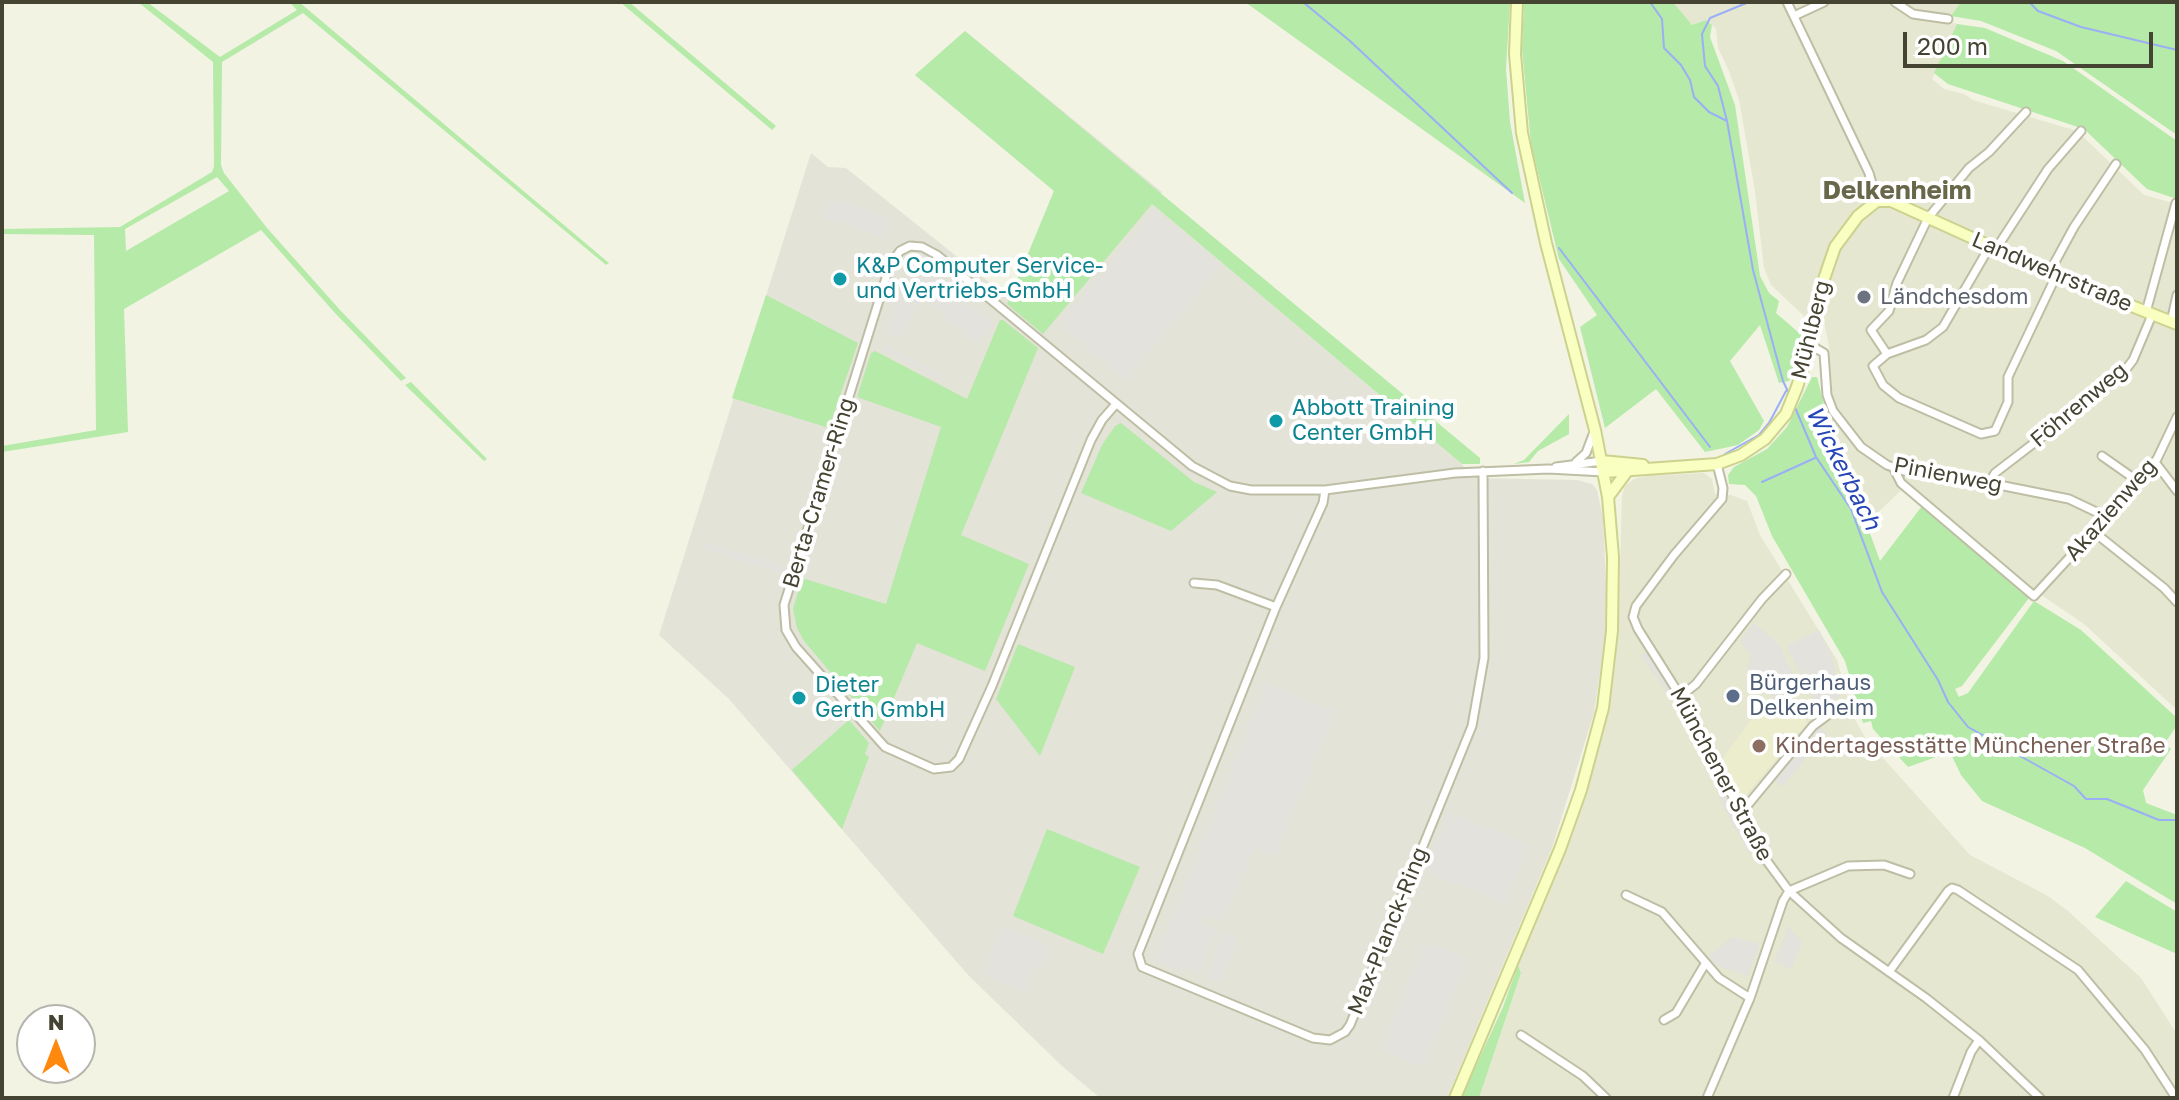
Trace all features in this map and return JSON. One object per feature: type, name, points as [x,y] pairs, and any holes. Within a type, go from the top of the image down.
[{"type":"main road","points":[[1455,1098],[1560,849],[1581,790],[1597,735],[1612,631],[1613,557],[1608,497],[1595,430],[1546,243],[1522,133],[1516,80],[1517,2]]},
{"type":"main road","name":"Landwehrstraße","points":[[1873,204],[1891,201],[2053,274],[2174,323]]},
{"type":"main road","name":"Mühlberg","points":[[1603,466],[1628,470],[1717,464],[1752,449],[1776,428],[1786,414],[1797,387],[1832,254],[1844,232],[1873,204]]},
{"type":"main road","name":"Mühlberg","points":[[1603,466],[1657,467]]},
{"type":"main road","points":[[1608,497],[1628,470]]},
{"type":"street","points":[[1787,2],[1873,181],[1873,204]]},
{"type":"street","points":[[1794,16],[1824,2]]},
{"type":"street","points":[[1895,2],[1913,14],[1948,19]]},
{"type":"street","points":[[1887,354],[1871,330],[1889,311],[1897,283],[1928,218],[1969,168],[1989,152],[2026,112]]},
{"type":"street","points":[[2081,131],[2048,169],[1993,247],[1943,327],[1926,340],[1887,354],[1873,366],[1883,385],[1899,398],[1981,434],[1995,431],[2008,402],[2008,377],[2074,227],[2116,164]]},
{"type":"street","name":"Föhrenweg","points":[[1989,483],[1995,473],[2120,377],[2133,360],[2149,314],[2176,203]]},
{"type":"street","name":"Berta-Cramer-Ring","points":[[1116,404],[1091,440],[959,759],[951,767],[934,769],[885,747],[796,647],[786,630],[784,605],[896,255],[903,249],[915,246],[937,255],[1192,466],[1216,481],[1251,490],[1325,490]]},
{"type":"street","points":[[2174,323],[2177,295]]},
{"type":"street","name":"Pinienweg","points":[[1810,345],[1824,353],[1827,395],[1833,411],[1866,451],[1894,469],[2069,499],[2109,518]]},
{"type":"street","name":"Akazienweg","points":[[1894,469],[1901,483],[2034,596],[2109,518],[2155,462],[2177,417]]},
{"type":"street","points":[[1573,464],[1586,453],[1595,430]]},
{"type":"street","points":[[2102,456],[2139,482]]},
{"type":"street","points":[[2155,462],[2177,491]]},
{"type":"street","points":[[1548,469],[1573,464],[1603,466]]},
{"type":"street","name":"Münchener Straße","points":[[1717,464],[1723,488],[1720,503],[1674,555],[1633,612],[1638,629],[1704,736],[1761,853],[1789,891],[1822,924],[1979,1040],[2040,1098]]},
{"type":"street","points":[[1325,490],[1424,476],[1603,466]]},
{"type":"street","name":"Max-Planck-Ring","points":[[1325,490],[1323,503],[1276,607],[1139,946],[1138,959],[1142,967],[1313,1038],[1330,1040],[1345,1032],[1350,1025],[1472,726],[1485,646],[1483,471]]},
{"type":"street","points":[[2094,532],[2177,602]]},
{"type":"street","points":[[1681,696],[1696,684],[1762,599],[1786,574]]},
{"type":"street","points":[[1194,583],[1217,585],[1276,607]]},
{"type":"street","points":[[1739,812],[1813,726],[1840,706]]},
{"type":"street","points":[[1707,1098],[1750,998],[1789,891],[1848,866],[1884,865],[1910,874]]},
{"type":"street","points":[[1889,972],[1948,891],[1952,888],[1958,890],[2084,976],[2145,1050],[2176,1098]]},
{"type":"street","points":[[1626,895],[1662,912],[1705,964],[1729,987],[1750,998]]},
{"type":"street","points":[[1664,1020],[1676,1013],[1705,964]]},
{"type":"street","points":[[1521,1035],[1583,1076],[1606,1098]]},
{"type":"street","points":[[1953,1098],[1979,1040]]},
{"type":"shaded area","points":[[1673,2],[1961,2],[1951,16],[1950,22],[1957,24],[1932,79],[1944,89],[1964,94],[1973,100],[2077,131],[2144,195],[2177,204],[2177,710],[2084,624],[2027,588],[1908,484],[1873,517],[1863,514],[1813,432],[1812,411],[1833,401],[1824,321],[1805,317],[1771,285],[1764,268],[1755,191],[1739,100],[1718,48],[1716,29],[1706,20],[1692,25]]},
{"type":"shaded area","points":[[965,31],[1162,192],[1153,205],[1462,464],[1471,478],[1577,480],[1592,484],[1597,490],[1603,518],[1606,586],[1605,638],[1594,713],[1552,848],[1447,1098],[1100,1098],[1062,1066],[969,976],[729,699],[659,635],[811,153],[828,167],[846,168],[1010,299],[1054,191],[915,75]]},
{"type":"shaded area","points":[[829,197],[891,217],[883,237],[824,218]]},
{"type":"shaded area","points":[[1155,209],[1221,265],[1126,381],[1059,324]]},
{"type":"shaded area","points":[[919,263],[994,325],[977,344],[922,298],[901,338],[886,333],[903,283]]},
{"type":"shaded area","points":[[886,345],[943,374],[939,380],[883,350]]},
{"type":"shaded area","points":[[1704,473],[1712,479],[1715,494],[1731,495],[1747,501],[1760,535],[1837,660],[1853,716],[1866,739],[1970,855],[2048,896],[2141,978],[2177,1034],[2177,1098],[1479,1098],[1521,973],[1518,965],[1574,829],[1605,727],[1618,639],[1622,495],[1625,486],[1634,479],[1646,476]]},
{"type":"shaded area","points":[[706,543],[784,566],[782,573],[704,550]]},
{"type":"shaded area","points":[[1753,623],[1777,642],[1803,692],[1776,702],[1768,685],[1747,668],[1751,655],[1740,642]]},
{"type":"shaded area","points":[[1819,630],[1831,653],[1840,696],[1820,711],[1786,646]]},
{"type":"shaded area","points":[[1646,652],[1681,701],[1701,737],[1756,851],[1750,854],[1728,816],[1695,741],[1675,705],[1641,656]]},
{"type":"shaded area","points":[[1265,683],[1335,711],[1276,857],[1254,849],[1224,923],[1205,916],[1182,972],[1153,961]]},
{"type":"shaded area","name":"Kindertagesstätte Münchener Straße","points":[[1795,698],[1807,723],[1746,795],[1738,792],[1723,758],[1757,712]]},
{"type":"shaded area","points":[[1819,727],[1827,734],[1782,787],[1774,780]]},
{"type":"shaded area","points":[[1448,812],[1529,844],[1505,903],[1425,872]]},
{"type":"shaded area","points":[[1203,924],[1217,929],[1199,974],[1185,968]]},
{"type":"shaded area","points":[[1002,926],[1051,945],[1041,970],[1035,967],[1025,992],[982,975]]},
{"type":"shaded area","points":[[1789,926],[1802,943],[1791,969],[1774,962]]},
{"type":"shaded area","points":[[1224,932],[1238,938],[1220,982],[1206,976]]},
{"type":"shaded area","points":[[1732,937],[1760,944],[1748,976],[1712,964],[1707,958]]},
{"type":"shaded area","points":[[1424,941],[1468,959],[1424,1067],[1380,1050]]},
{"type":"green space","points":[[138,2],[147,2],[220,57],[297,10],[289,2],[299,2],[609,263],[606,265],[303,13],[222,62],[221,165],[267,228],[406,378],[401,381],[261,230],[124,309],[128,432],[2,452],[2,446],[96,430],[94,235],[2,234],[2,229],[120,227],[212,172],[213,62]],"holes":[[[217,177],[229,191],[126,251],[125,229]]]},
{"type":"green space","points":[[620,2],[629,2],[776,126],[772,130]]},
{"type":"green space","points":[[1245,2],[1510,2],[1506,69],[1510,122],[1525,203]]},
{"type":"green space","points":[[1524,2],[1673,2],[1692,25],[1706,20],[1712,25],[1710,37],[1735,105],[1760,276],[1769,293],[1779,301],[1776,313],[1798,332],[1800,324],[1806,330],[1789,381],[1779,383],[1760,325],[1730,361],[1764,421],[1759,430],[1738,445],[1705,452],[1656,389],[1605,428],[1580,327],[1597,315],[1559,259],[1531,144],[1522,49]]},
{"type":"green space","points":[[1961,2],[2177,2],[2177,135],[2056,51],[1981,21],[1951,16]]},
{"type":"green space","points":[[1957,24],[1985,28],[2063,61],[2177,141],[2177,199],[2147,189],[2084,129],[1948,84],[1934,73]]},
{"type":"green space","points":[[965,31],[1480,458],[1480,464],[1462,464],[1152,204],[1043,334],[1007,304],[1054,191],[915,75]]},
{"type":"green space","points":[[766,295],[858,343],[829,428],[732,398]]},
{"type":"green space","points":[[1000,320],[1038,348],[961,535],[1029,564],[985,671],[917,643],[880,731],[804,641],[797,628],[793,609],[802,578],[886,604],[941,427],[857,397],[871,353],[875,351],[967,399]]},
{"type":"green space","points":[[1812,377],[1817,377],[1824,405],[1812,411],[1813,432],[1863,514],[1880,561],[1922,506],[2029,598],[1962,686],[1955,689],[1959,697],[1968,693],[2034,601],[2081,630],[2177,718],[2177,725],[2165,743],[2171,749],[2143,790],[2146,803],[2177,815],[2177,904],[2085,848],[1982,801],[1961,775],[1950,752],[1908,767],[1873,729],[1871,721],[1863,723],[1845,661],[1772,536],[1756,496],[1745,485],[1729,484],[1728,475],[1734,467],[1767,449],[1787,427]]},
{"type":"green space","points":[[411,382],[487,459],[484,461],[405,385]]},
{"type":"green space","points":[[1569,414],[1569,434],[1538,451],[1529,462],[1514,464],[1524,460]]},
{"type":"green space","points":[[1121,423],[1194,482],[1217,492],[1171,531],[1081,493],[1102,445],[1115,426]]},
{"type":"green space","points":[[1018,644],[1075,667],[1040,756],[996,699]]},
{"type":"green space","points":[[849,720],[869,743],[865,754],[869,757],[842,829],[792,770]]},
{"type":"green space","points":[[1047,829],[1140,867],[1103,954],[1013,916]]},
{"type":"green space","points":[[2126,881],[2177,912],[2177,954],[2095,917]]},
{"type":"green space","points":[[1518,965],[1521,973],[1479,1098],[1461,1098],[1503,1007]]},
{"type":"waterway","points":[[1303,2],[1350,41],[1512,193]]},
{"type":"waterway","points":[[1650,2],[1662,19],[1664,48],[1681,65],[1690,80],[1694,97],[1709,112],[1727,121]]},
{"type":"waterway","name":"Wickerbach","points":[[1749,2],[1710,18],[1702,34],[1705,66],[1718,86],[1753,270],[1783,381],[1790,396]]},
{"type":"waterway","name":"Wickerbach","points":[[2029,2],[2038,11],[2081,27],[2177,50]]},
{"type":"waterway","points":[[1559,248],[1710,447]]},
{"type":"waterway","points":[[1725,454],[1759,435],[1786,391]]},
{"type":"waterway","name":"Wickerbach","points":[[1794,405],[1816,457],[1851,509],[1882,592],[1938,680],[1948,702],[1968,727],[2074,786],[2086,799],[2107,799],[2159,820],[2177,820]]},
{"type":"waterway","points":[[1762,482],[1815,458]]},
{"type":"place","name":"K&P Computer Service- und Vertriebs-GmbH","points":[[840,279]]},
{"type":"place","name":"Ländchesdom","points":[[1864,297]]},
{"type":"place","name":"Abbott Training Center GmbH","points":[[1276,421]]},
{"type":"place","name":"Bürgerhaus Delkenheim","points":[[1733,696]]},
{"type":"place","name":"Dieter Gerth GmbH","points":[[799,698]]},
{"type":"place","name":"Kindertagesstätte Münchener Straße","points":[[1759,746]]},
{"type":"district","name":"Delkenheim","points":[[1897,191]]}]
